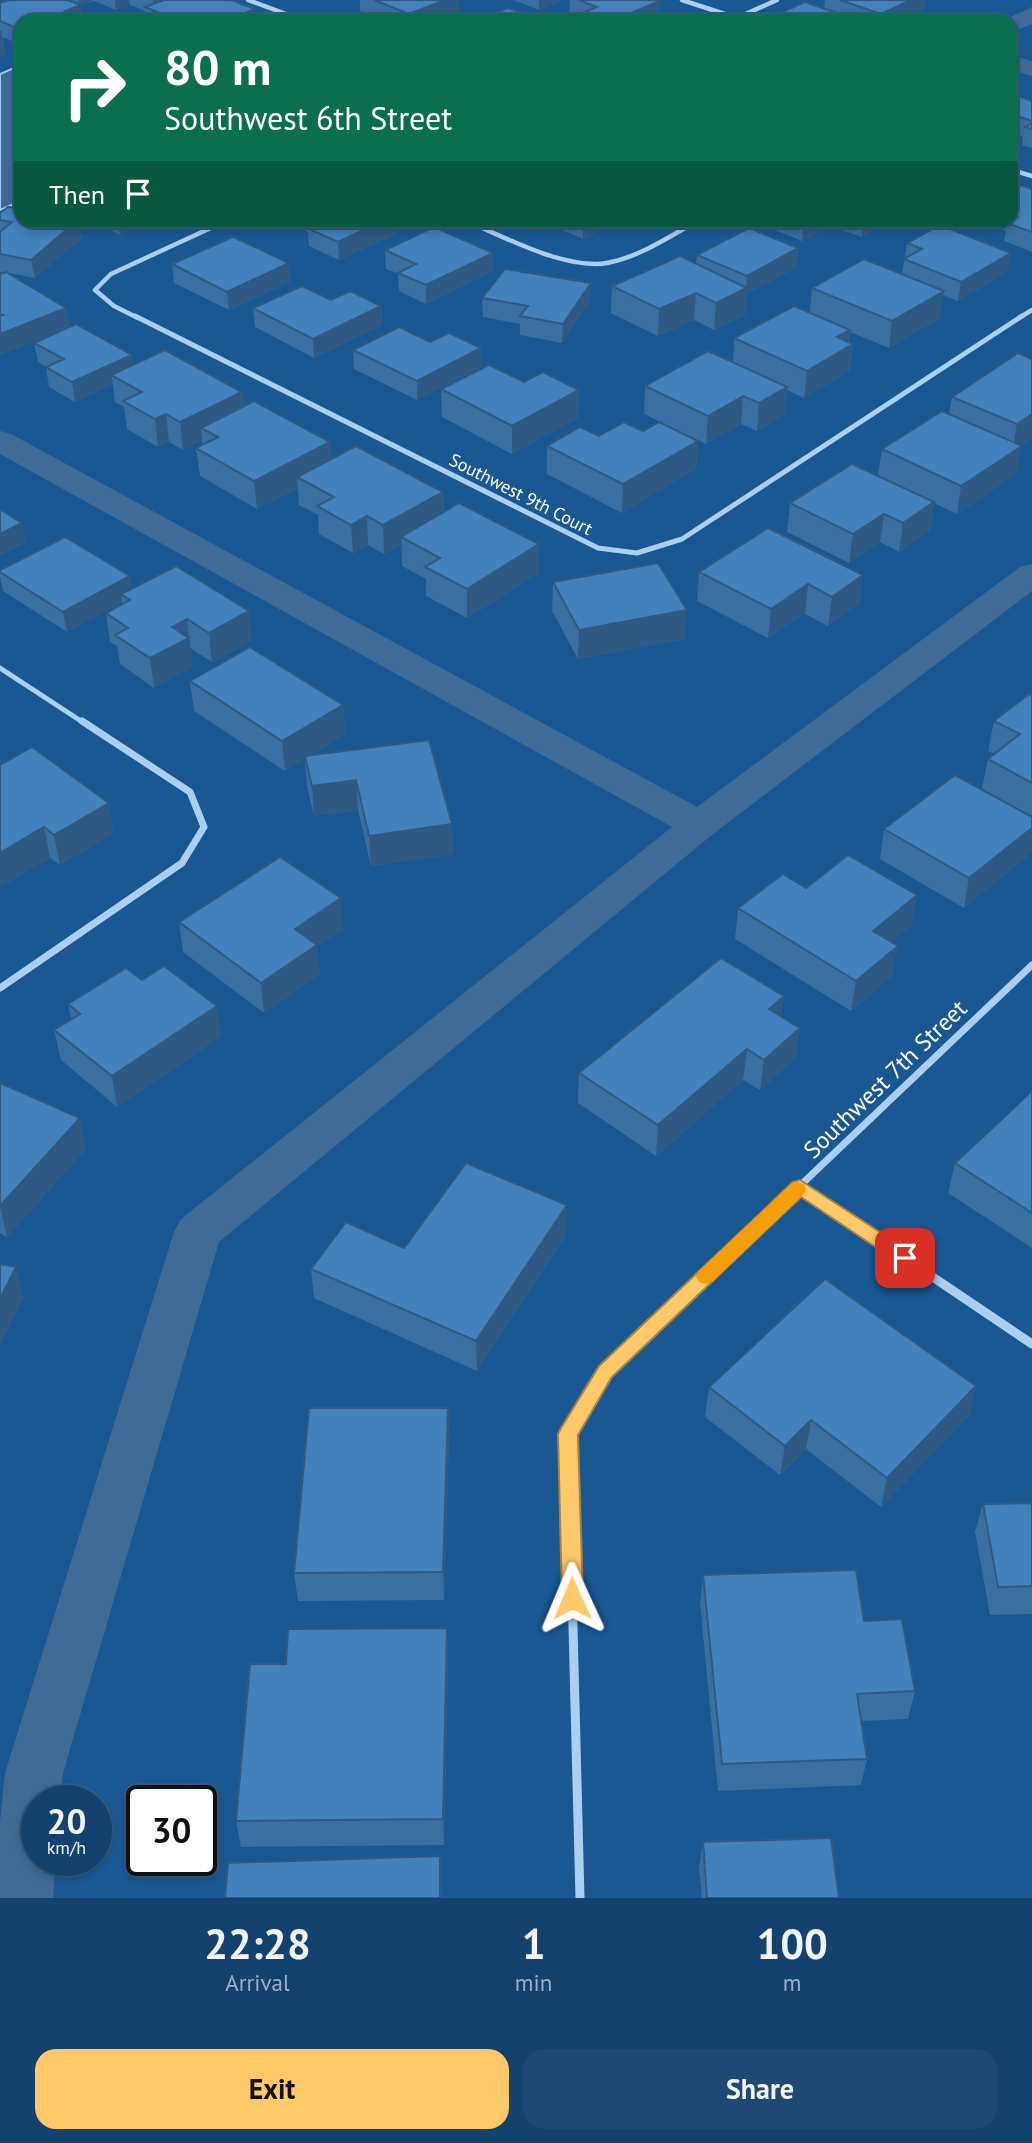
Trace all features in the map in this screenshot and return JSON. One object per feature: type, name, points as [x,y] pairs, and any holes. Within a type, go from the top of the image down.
[{"type":"street","points":[[248,0],[286,14]]},
{"type":"street","points":[[682,0],[725,14]]},
{"type":"street","points":[[746,14],[777,0]]},
{"type":"street","name":"Southwest 9th Court","points":[[212,228],[111,274],[95,290],[114,306],[598,548],[637,553],[682,539],[1032,310]]},
{"type":"street","points":[[484,228],[558,258],[604,264],[651,246],[684,228]]},
{"type":"street","points":[[0,668],[190,792],[204,827],[182,863],[0,988]]},
{"type":"street","name":"Southwest 7th Street","points":[[580,1898],[568,1434],[605,1371],[1032,965]]},
{"type":"street","points":[[800,1187],[1032,1344]]},
{"type":"water","points":[[14,68],[14,204],[0,210],[0,74]]},
{"type":"building","points":[[9,0],[68,0],[81,5],[65,11],[72,14],[14,14],[14,27],[0,21],[0,3]]},
{"type":"building","points":[[164,0],[231,0],[255,9],[242,14],[162,14],[145,7]]},
{"type":"building","points":[[374,0],[445,0],[409,14]]},
{"type":"building","points":[[579,0],[660,1],[629,14],[594,14],[586,11],[597,7]]},
{"type":"building","points":[[840,0],[911,0],[881,14]]},
{"type":"building","points":[[805,2],[840,14],[778,14]]},
{"type":"building","points":[[508,8],[525,14],[494,14]]},
{"type":"building","points":[[1018,96],[1032,101],[1032,121],[1018,116]]},
{"type":"building","points":[[1018,184],[1032,189],[1032,232],[1018,227]]},
{"type":"building","points":[[8,207],[14,208],[14,228],[69,228],[31,260],[0,254],[0,232],[12,222],[0,220],[0,213]]},
{"type":"building","points":[[307,228],[368,228],[338,242]]},
{"type":"building","points":[[436,228],[493,253],[426,285],[398,273],[416,264],[385,250]]},
{"type":"building","points":[[749,228],[798,248],[747,276],[697,255]]},
{"type":"building","points":[[934,228],[948,228],[1011,253],[961,282],[904,259],[922,249],[907,243]]},
{"type":"building","points":[[233,237],[289,263],[227,292],[172,264]]},
{"type":"building","points":[[680,256],[747,288],[716,303],[696,293],[659,309],[612,286]]},
{"type":"building","points":[[864,259],[944,291],[892,321],[812,288]]},
{"type":"building","points":[[505,269],[591,283],[563,324],[520,316],[528,306],[482,298]]},
{"type":"building","points":[[6,272],[66,308],[0,334],[0,316],[3,315],[0,314],[0,274]]},
{"type":"building","points":[[302,286],[331,300],[350,291],[381,306],[313,339],[253,308]]},
{"type":"building","points":[[794,306],[850,330],[837,337],[853,344],[807,371],[734,338]]},
{"type":"building","points":[[76,324],[132,355],[72,382],[46,367],[64,359],[34,343]]},
{"type":"building","points":[[399,327],[430,342],[449,333],[481,348],[417,381],[353,350]]},
{"type":"building","points":[[165,350],[242,392],[180,422],[166,414],[155,419],[123,401],[142,392],[111,375]]},
{"type":"building","points":[[708,351],[787,387],[759,403],[743,396],[708,416],[645,386]]},
{"type":"building","points":[[1018,353],[1032,359],[1032,414],[1017,424],[952,397]]},
{"type":"building","points":[[489,365],[524,382],[543,372],[579,390],[512,426],[441,389]]},
{"type":"building","points":[[254,401],[330,442],[254,481],[196,448],[218,437],[201,428]]},
{"type":"building","points":[[942,411],[1022,446],[961,486],[882,449]]},
{"type":"building","points":[[624,422],[643,431],[659,422],[698,441],[623,484],[547,446],[580,427],[599,436]]},
{"type":"building","points":[[356,446],[443,492],[383,525],[367,516],[351,525],[317,506],[334,497],[297,477]]},
{"type":"building","points":[[852,464],[934,502],[903,523],[884,514],[853,534],[790,503]]},
{"type":"building","points":[[459,503],[539,544],[467,589],[425,567],[440,558],[401,537]]},
{"type":"building","points":[[0,509],[22,523],[0,534]]},
{"type":"building","points":[[768,528],[863,575],[832,597],[808,584],[771,609],[699,572]]},
{"type":"building","points":[[65,537],[130,576],[63,612],[0,572]]},
{"type":"building","points":[[658,563],[687,610],[579,630],[553,582]]},
{"type":"building","points":[[176,566],[249,611],[209,633],[187,619],[172,627],[189,638],[150,658],[115,635],[128,628],[106,613],[130,600],[121,594]]},
{"type":"building","points":[[250,647],[343,705],[282,741],[190,681]]},
{"type":"building","points":[[1029,694],[1032,696],[1032,783],[988,759],[1020,734],[994,721]]},
{"type":"building","points":[[429,740],[452,824],[369,836],[356,780],[312,786],[305,756]]},
{"type":"building","points":[[32,747],[109,803],[54,835],[44,827],[0,853],[0,765]]},
{"type":"building","points":[[955,775],[1032,817],[1032,828],[969,878],[884,829]]},
{"type":"building","points":[[848,855],[917,895],[873,931],[898,946],[856,981],[738,908],[783,874],[806,888]]},
{"type":"building","points":[[280,857],[341,898],[295,929],[317,945],[261,983],[179,922]]},
{"type":"building","points":[[721,958],[784,996],[769,1009],[800,1028],[764,1060],[747,1049],[658,1125],[579,1073]]},
{"type":"building","points":[[164,966],[217,1006],[112,1076],[54,1030],[80,1014],[68,1004],[126,968],[142,980]]},
{"type":"building","points":[[0,1083],[80,1118],[0,1206]]},
{"type":"building","points":[[1032,1091],[1032,1213],[955,1163]]},
{"type":"building","points":[[466,1163],[567,1205],[476,1341],[311,1269],[346,1222],[404,1248]]},
{"type":"building","points":[[0,1264],[16,1267],[0,1299]]},
{"type":"building","points":[[825,1279],[976,1386],[887,1478],[811,1420],[785,1446],[709,1387]]},
{"type":"building","points":[[309,1408],[448,1408],[443,1572],[294,1573]]},
{"type":"building","points":[[1032,1503],[1032,1586],[998,1587],[983,1504]]},
{"type":"building","points":[[856,1570],[864,1621],[902,1619],[915,1691],[857,1694],[867,1759],[722,1764],[703,1575]]},
{"type":"building","points":[[447,1628],[443,1819],[236,1821],[250,1664],[286,1664],[288,1629]]},
{"type":"building","points":[[831,1838],[839,1898],[707,1898],[703,1842]]},
{"type":"building","points":[[440,1856],[440,1898],[225,1898],[228,1863]]},
{"type":"waterway","points":[[1018,22],[1032,14]]},
{"type":"waterway","points":[[1018,64],[1032,69]]},
{"type":"waterway","points":[[0,441],[699,825]]},
{"type":"waterway","points":[[699,825],[1032,574]]},
{"type":"waterway","points":[[23,1898],[34,1773],[198,1232],[699,825]]},
{"type":"slow traffic","points":[[706,1276],[797,1189]]},
{"type":"route","points":[[572,1598],[568,1434],[605,1371],[800,1187],[905,1258]]}]
